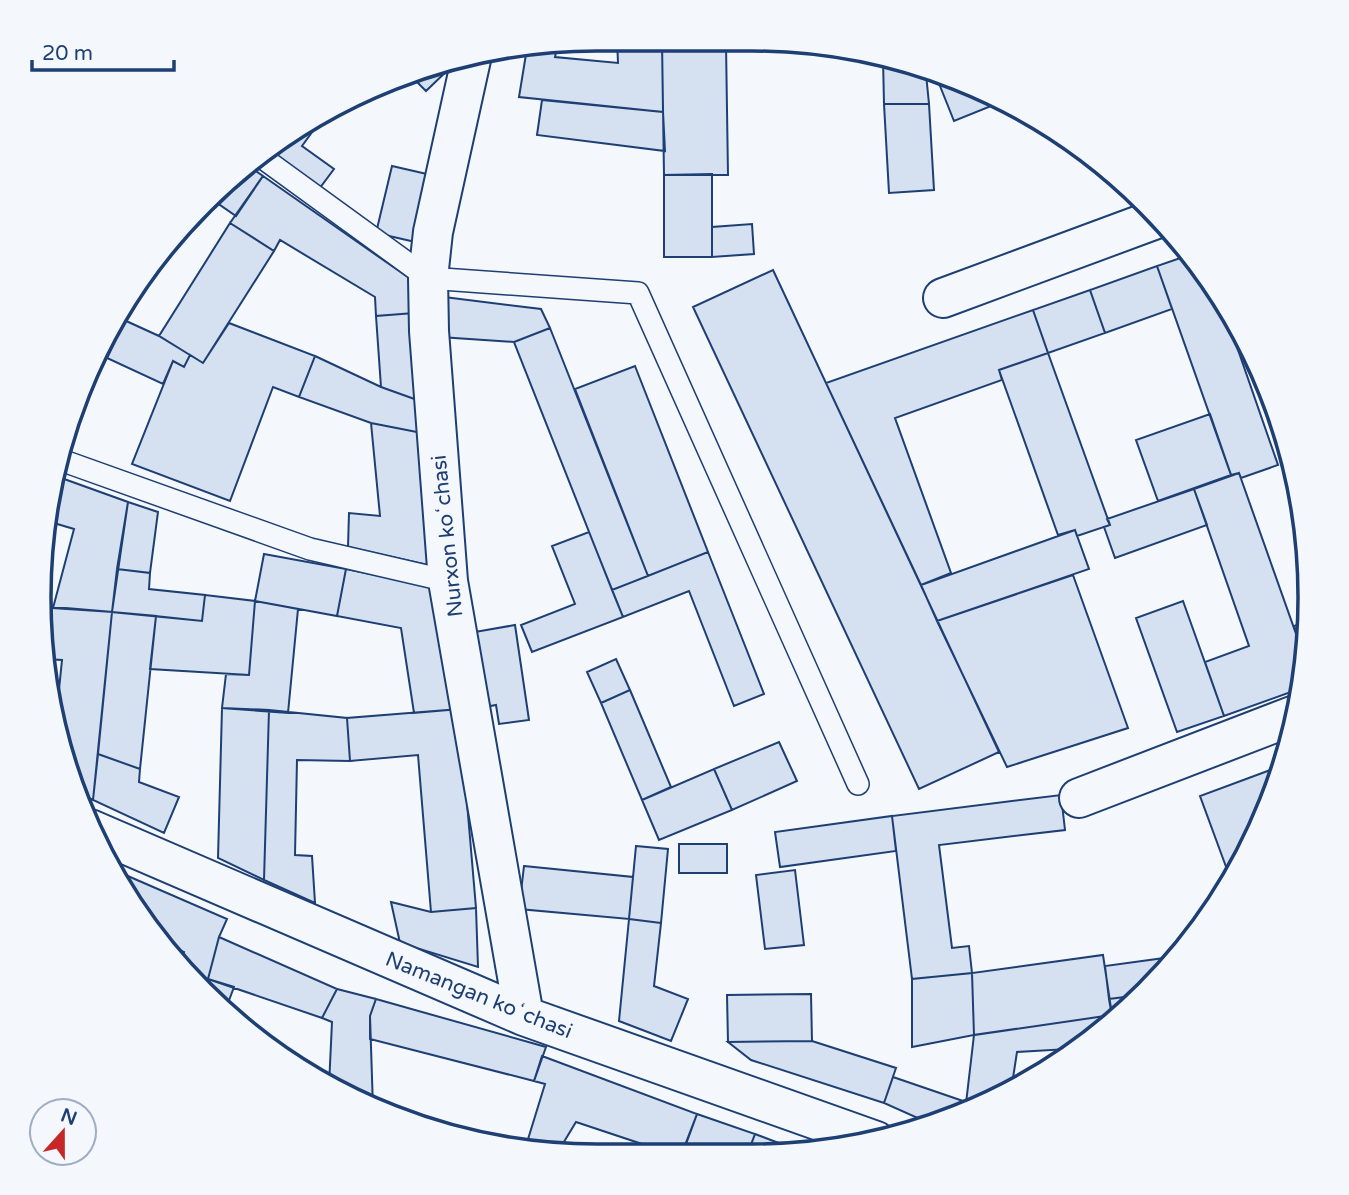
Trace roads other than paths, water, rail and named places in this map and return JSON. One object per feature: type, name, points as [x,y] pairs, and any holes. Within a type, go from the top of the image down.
[{"type":"street","name":"Nurxon koʻchasi","points":[[470,66],[433,232],[428,278],[429,331],[449,581],[524,1016]]},
{"type":"street","points":[[943,298],[1148,222]]},
{"type":"street","points":[[1079,798],[1285,719]]},
{"type":"street","name":"Namangan koʻchasi","points":[[106,837],[524,1016],[857,1134]]},
{"type":"lane","points":[[268,162],[428,278],[638,293],[858,784]]},
{"type":"lane","points":[[68,462],[310,549],[449,581]]}]
